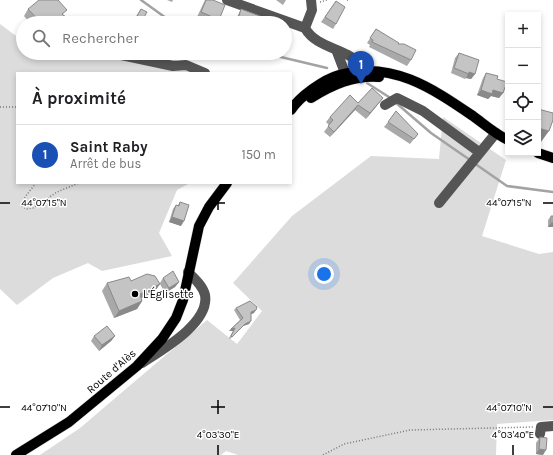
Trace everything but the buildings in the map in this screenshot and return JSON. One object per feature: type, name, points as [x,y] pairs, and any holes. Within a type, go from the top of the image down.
[{"type":"main road","points":[[292,109],[302,98],[324,80],[345,73],[364,70],[386,71],[414,81],[434,92],[505,138]]},
{"type":"main road","points":[[292,113],[306,101],[339,83],[370,76],[404,82],[434,92]]},
{"type":"main road","points":[[541,149],[553,151]]},
{"type":"main road","points":[[541,154],[553,158]]},
{"type":"main road","name":"Route d'Alès","points":[[16,455],[69,422],[137,366],[162,339],[176,318],[183,300],[199,226],[209,207],[226,184]]},
{"type":"street","points":[[227,0],[271,16]]},
{"type":"street","points":[[304,28],[312,10],[313,1]]},
{"type":"street","points":[[292,24],[304,28],[309,36],[337,52],[348,55],[364,70]]},
{"type":"street","points":[[337,52],[345,73]]},
{"type":"street","points":[[145,60],[173,66],[186,65],[203,72]]},
{"type":"street","points":[[391,102],[423,111],[478,153]]},
{"type":"street","points":[[439,204],[464,170],[496,133]]},
{"type":"street","points":[[137,366],[166,348],[192,326],[204,310],[205,294],[198,283],[188,275]]},
{"type":"street","points":[[541,430],[553,426]]},
{"type":"path","points":[[0,107],[16,107]]},
{"type":"path","points":[[35,184],[22,206],[26,209],[33,208],[57,192],[77,184]]},
{"type":"path","points":[[323,455],[344,444],[410,430],[541,430]]},
{"type":"shaded area","points":[[0,24],[16,36],[16,60],[175,60],[192,72],[16,72],[16,184],[188,184],[177,190],[159,233],[172,256],[102,271],[88,263],[53,278],[17,305],[0,289]]},
{"type":"shaded area","points":[[443,117],[506,160],[482,236],[539,254],[553,252],[553,420],[497,424],[496,455],[238,455],[226,451],[221,455],[40,455],[80,428],[207,320],[237,344],[262,311],[233,283],[292,216],[371,156],[439,159]]},
{"type":"waterway","points":[[141,0],[163,16]]},
{"type":"waterway","points":[[292,60],[327,68]]},
{"type":"waterway","points":[[367,83],[392,99]]},
{"type":"waterway","points":[[395,102],[431,133],[470,160]]},
{"type":"waterway","points":[[474,163],[507,186],[553,192]]},
{"type":"place","name":"Saint Raby","points":[[361,84]]},
{"type":"place","name":"L'Églisette","points":[[135,294]]}]
